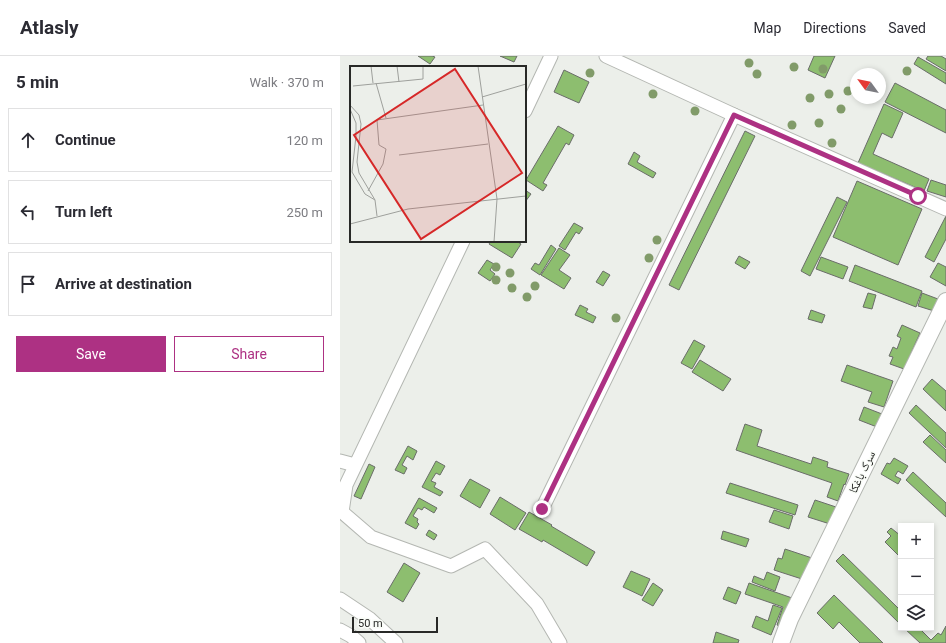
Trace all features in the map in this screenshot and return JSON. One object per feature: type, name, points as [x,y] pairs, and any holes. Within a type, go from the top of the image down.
[{"type":"street","points":[[526,109],[551,56]]},
{"type":"street","points":[[606,56],[734,115],[946,208]]},
{"type":"street","points":[[542,509],[734,115]]},
{"type":"street","points":[[463,242],[346,485],[342,512],[371,537],[451,566],[485,549],[537,604],[560,643]]},
{"type":"street","name":"سرک باغکا","points":[[780,643],[790,619],[946,301]]},
{"type":"street","points":[[340,461],[355,465]]},
{"type":"street","points":[[340,600],[370,619],[396,643]]},
{"type":"street","points":[[340,630],[351,636],[358,643]]},
{"type":"building","points":[[418,56],[432,56],[435,57],[430,64]]},
{"type":"building","points":[[500,56],[517,56],[514,62]]},
{"type":"building","points":[[814,56],[835,56],[825,78],[808,70]]},
{"type":"building","points":[[928,56],[941,56],[946,59],[946,71],[926,59]]},
{"type":"building","points":[[918,57],[946,73],[946,84],[914,64]]},
{"type":"building","points":[[564,70],[589,82],[579,103],[554,92]]},
{"type":"building","points":[[895,83],[946,110],[946,133],[886,103]]},
{"type":"building","points":[[884,104],[903,113],[892,138],[882,133],[873,154],[929,179],[924,191],[858,163]]},
{"type":"building","points":[[558,126],[574,135],[569,145],[566,143],[543,183],[547,185],[543,191],[526,180]]},
{"type":"building","points":[[745,131],[755,136],[679,290],[669,285]]},
{"type":"building","points":[[634,152],[640,156],[637,162],[656,173],[653,178],[628,164]]},
{"type":"building","points":[[931,180],[946,185],[946,197],[927,191]]},
{"type":"building","points":[[857,181],[922,209],[898,265],[833,237]]},
{"type":"building","points":[[526,191],[531,194],[526,201]]},
{"type":"building","points":[[837,197],[847,202],[810,276],[801,271]]},
{"type":"building","points":[[946,216],[946,239],[934,262],[925,257]]},
{"type":"building","points":[[574,223],[583,228],[579,234],[576,232],[565,250],[559,246]]},
{"type":"building","points":[[490,242],[518,242],[521,244],[512,258],[489,244]]},
{"type":"building","points":[[551,245],[556,249],[540,275],[531,269],[535,263],[539,265]]},
{"type":"building","points":[[559,248],[570,255],[559,270],[571,278],[564,289],[541,275]]},
{"type":"building","points":[[739,256],[750,262],[745,269],[735,263]]},
{"type":"building","points":[[821,257],[848,267],[843,279],[816,269]]},
{"type":"building","points":[[487,260],[494,264],[490,270],[495,274],[490,281],[478,273]]},
{"type":"building","points":[[938,263],[946,267],[946,286],[930,277]]},
{"type":"building","points":[[855,265],[922,291],[916,307],[849,281]]},
{"type":"building","points":[[603,271],[610,275],[603,286],[596,282]]},
{"type":"building","points":[[868,293],[876,295],[872,309],[863,307]]},
{"type":"building","points":[[922,293],[938,299],[934,311],[918,306]]},
{"type":"building","points":[[580,305],[588,309],[586,312],[596,317],[593,323],[575,315]]},
{"type":"building","points":[[811,310],[825,315],[822,323],[808,319]]},
{"type":"building","points":[[902,325],[920,333],[904,369],[890,364],[893,357],[889,356],[893,347],[897,349],[901,338],[897,336]]},
{"type":"building","points":[[694,340],[705,346],[692,369],[681,363]]},
{"type":"building","points":[[700,360],[731,379],[723,391],[692,372]]},
{"type":"building","points":[[847,365],[893,381],[884,407],[868,402],[872,392],[841,381]]},
{"type":"building","points":[[932,379],[946,391],[946,411],[923,389]]},
{"type":"building","points":[[916,405],[946,433],[946,448],[909,413]]},
{"type":"building","points":[[864,407],[882,414],[877,427],[859,420]]},
{"type":"building","points":[[745,424],[762,430],[757,446],[811,464],[813,457],[828,462],[827,467],[849,474],[838,501],[827,497],[832,483],[736,450]]},
{"type":"building","points":[[930,435],[946,450],[946,463],[923,442]]},
{"type":"building","points":[[408,446],[417,451],[413,460],[407,456],[402,465],[407,468],[404,474],[395,470]]},
{"type":"building","points":[[894,458],[908,466],[903,474],[898,471],[895,476],[901,479],[898,484],[881,474],[887,463],[890,464]]},
{"type":"building","points":[[436,461],[445,466],[440,475],[436,473],[431,481],[436,483],[434,487],[443,492],[440,496],[422,487]]},
{"type":"building","points":[[369,464],[375,467],[361,499],[354,496]]},
{"type":"building","points":[[913,472],[946,503],[946,517],[906,480]]},
{"type":"building","points":[[470,479],[490,490],[480,508],[460,496]]},
{"type":"building","points":[[730,483],[798,505],[795,515],[726,493]]},
{"type":"building","points":[[500,497],[526,513],[515,530],[490,514]]},
{"type":"building","points":[[419,498],[437,508],[434,513],[424,507],[422,510],[418,508],[413,516],[418,519],[417,522],[419,524],[416,529],[405,523]]},
{"type":"building","points":[[815,500],[836,507],[830,524],[808,517]]},
{"type":"building","points":[[774,510],[793,516],[789,529],[769,522]]},
{"type":"building","points":[[529,512],[595,552],[587,566],[543,540],[542,542],[519,529]]},
{"type":"building","points":[[891,528],[898,534],[898,555],[885,542],[891,536],[887,532]]},
{"type":"building","points":[[429,530],[437,535],[434,540],[426,535]]},
{"type":"building","points":[[723,531],[749,539],[746,547],[721,539]]},
{"type":"building","points":[[785,549],[812,558],[805,580],[774,570],[778,558],[782,559]]},
{"type":"building","points":[[843,554],[898,608],[898,622],[836,561]]},
{"type":"building","points":[[404,563],[420,573],[403,602],[387,592]]},
{"type":"building","points":[[631,571],[650,579],[642,596],[623,587]]},
{"type":"building","points":[[767,572],[780,577],[775,591],[752,582],[754,576],[764,580]]},
{"type":"building","points":[[653,583],[663,590],[653,606],[642,600]]},
{"type":"building","points":[[749,583],[795,599],[785,628],[777,625],[783,607],[745,594]]},
{"type":"building","points":[[728,587],[741,592],[736,604],[723,599]]},
{"type":"building","points":[[834,595],[883,643],[860,643],[839,622],[833,629],[817,613]]},
{"type":"building","points":[[773,605],[782,608],[771,635],[752,627],[756,616],[768,621]]},
{"type":"building","points":[[946,626],[946,643],[920,643],[907,631],[922,631],[931,640],[938,633],[941,635]]},
{"type":"building","points":[[716,632],[739,640],[738,643],[713,643]]},
{"type":"route","points":[[542,509],[734,115],[918,196]]}]
